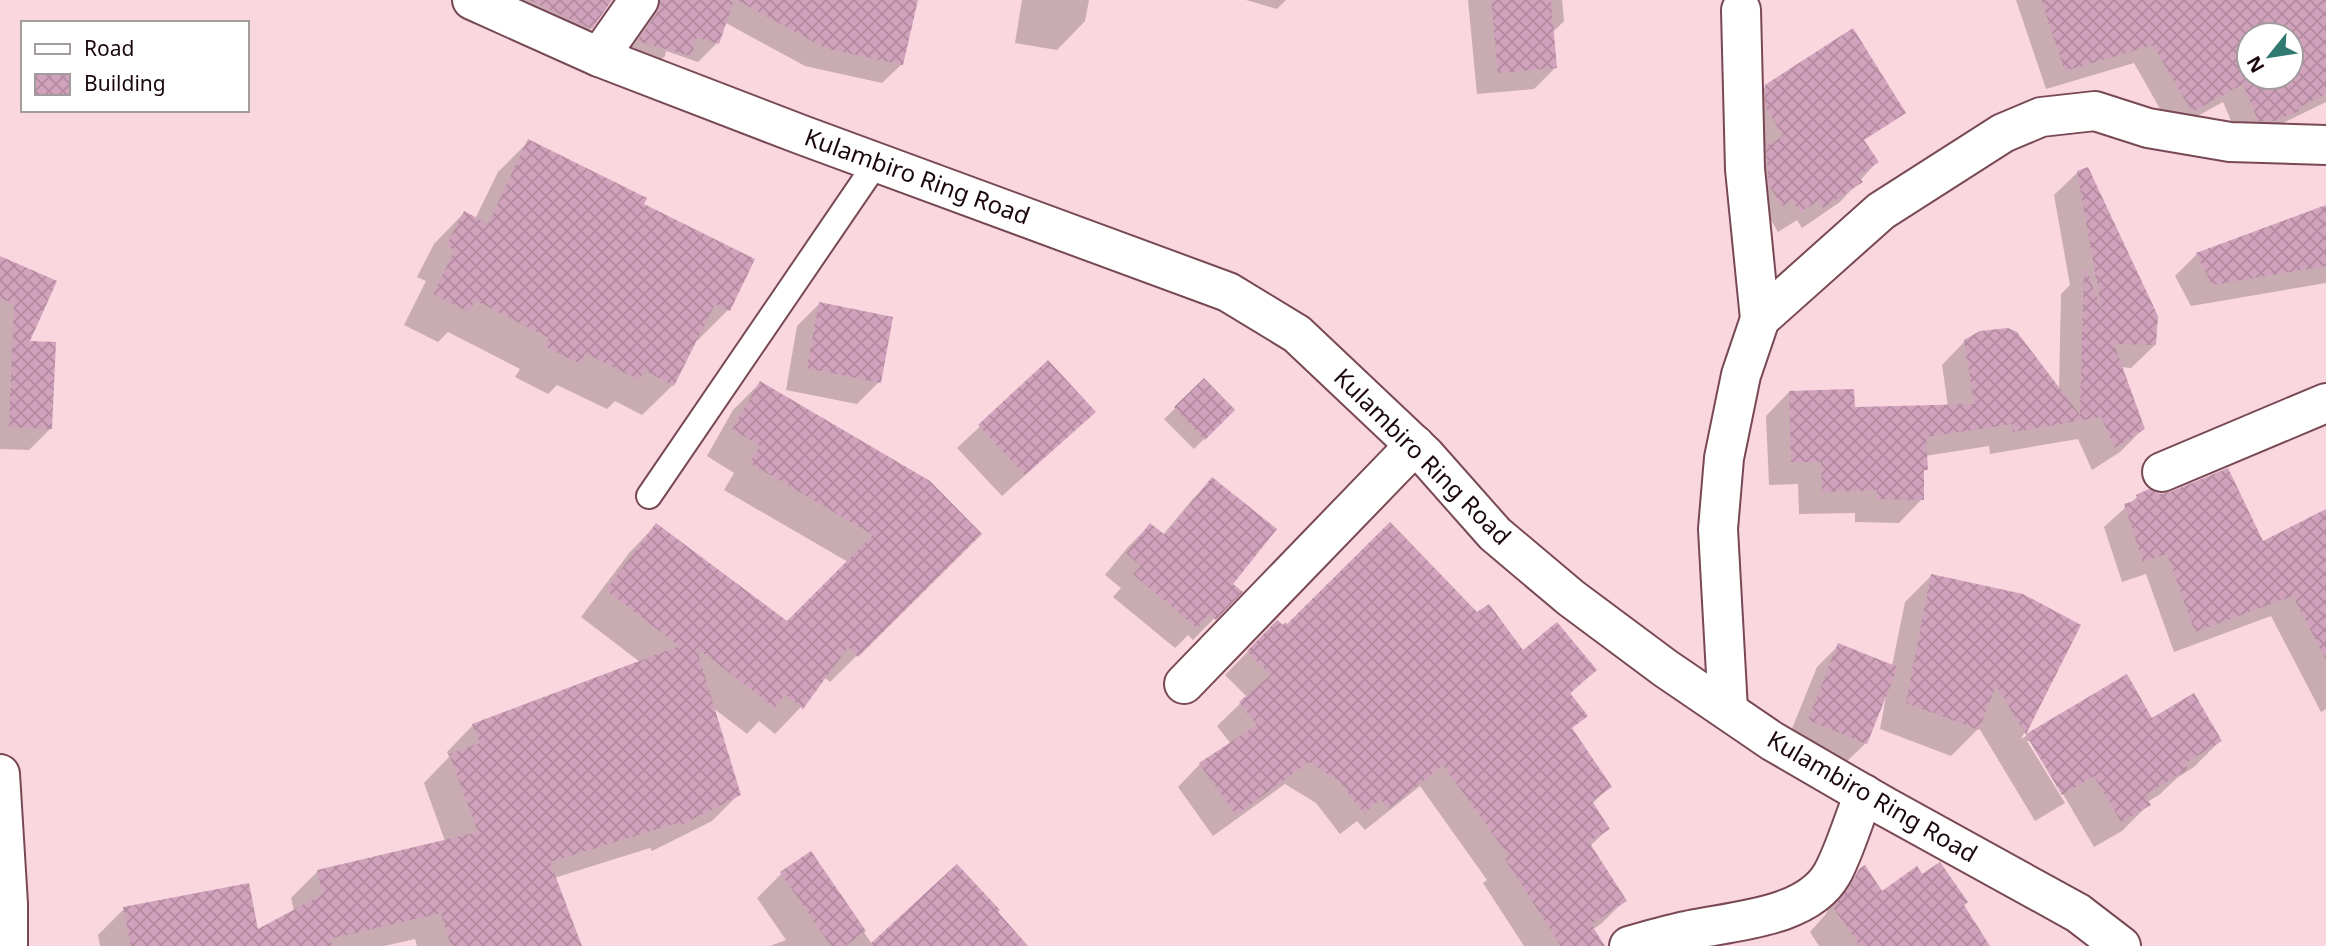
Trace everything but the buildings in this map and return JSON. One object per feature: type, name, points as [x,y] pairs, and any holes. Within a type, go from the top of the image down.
[{"type":"street","name":"Kulambiro Ring Road","points":[[472,0],[600,57],[1228,292],[1297,334],[1415,445],[1495,534],[1582,606],[1665,668],[1772,741],[2078,914],[2121,946]]},
{"type":"street","points":[[600,57],[639,0]]},
{"type":"street","points":[[1728,710],[1718,529],[1724,458],[1741,375],[1760,319],[1745,169],[1741,10]]},
{"type":"street","points":[[1760,319],[1881,211],[2003,133],[2041,117],[2095,111],[2148,128],[2230,142],[2326,145]]},
{"type":"street","points":[[2162,472],[2326,403]]},
{"type":"street","points":[[1184,684],[1415,445]]},
{"type":"street","points":[[0,774],[9,904],[8,946]]},
{"type":"street","points":[[1629,946],[1681,932],[1774,914],[1801,902],[1818,890],[1832,875],[1864,794]]},
{"type":"lane","points":[[649,496],[877,162]]}]
